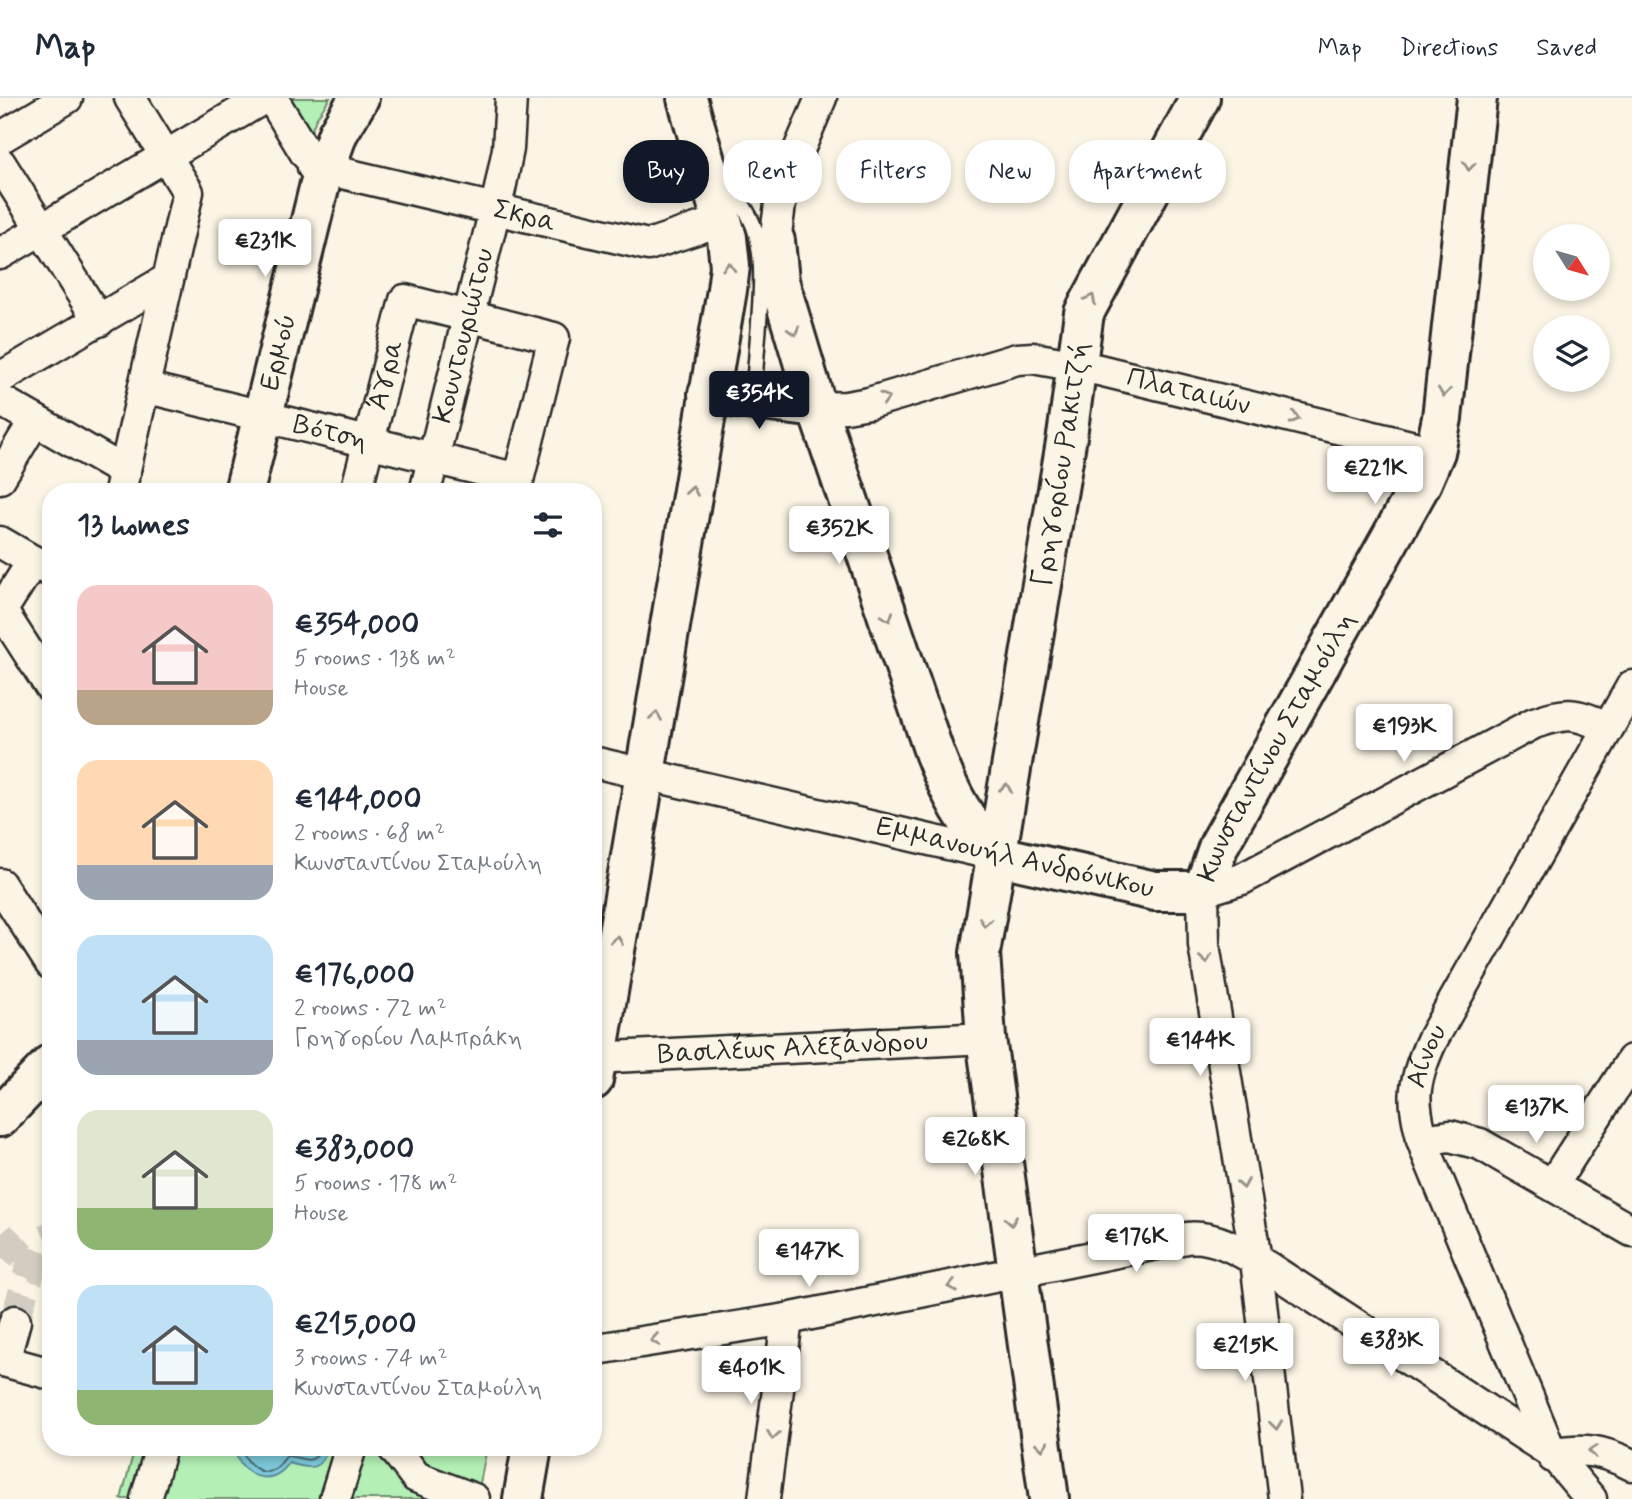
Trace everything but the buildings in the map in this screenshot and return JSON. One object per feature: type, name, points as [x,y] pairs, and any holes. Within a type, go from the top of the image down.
[{"type":"street","points":[[0,138],[67,98]]},
{"type":"street","points":[[0,400],[35,420],[122,482],[188,192],[130,98]]},
{"type":"street","points":[[0,254],[264,98]]},
{"type":"street","points":[[272,98],[319,168]]},
{"type":"street","name":"Ερμού","points":[[246,483],[319,168],[359,98]]},
{"type":"street","name":"Κουντουριώτου","points":[[427,483],[495,208],[508,149],[512,98]]},
{"type":"street","points":[[602,1020],[730,266],[730,251],[723,220],[687,98]]},
{"type":"street","points":[[821,98],[782,190],[775,241],[779,281],[817,408],[945,781],[963,817],[995,855]]},
{"type":"street","name":"Γρηγορίου Ρακιτζή","points":[[1049,1499],[986,1038],[980,953],[1067,436],[1084,313],[1200,98]]},
{"type":"street","name":"Κωνσταντίνου Σταμούλη","points":[[1284,1499],[1256,1260],[1204,946],[1203,891],[1219,845],[1422,482],[1435,452],[1442,418],[1477,98]]},
{"type":"street","points":[[0,163],[99,321]]},
{"type":"street","name":"Σκρα","points":[[319,168],[648,245],[723,220]]},
{"type":"street","points":[[0,378],[168,279]]},
{"type":"street","name":"Άγρα","points":[[358,483],[405,300],[468,317]]},
{"type":"street","points":[[468,317],[554,338],[518,483]]},
{"type":"street","name":"Πλαταιών","points":[[817,408],[869,403],[1024,357],[1076,366],[1435,452]]},
{"type":"street","name":"Βότση","points":[[144,387],[433,458],[511,483]]},
{"type":"street","points":[[708,394],[817,408]]},
{"type":"street","points":[[0,478],[35,420]]},
{"type":"street","points":[[0,542],[42,566],[5,605],[3,613],[42,674]]},
{"type":"street","name":"Αίνου","points":[[1571,1499],[1422,1140],[1416,1119],[1414,1090],[1429,1046],[1632,686]]},
{"type":"street","name":"Εμμανουήλ Ανδρόνικου","points":[[602,764],[1155,891],[1203,891],[1242,879],[1534,723],[1560,714],[1575,713],[1608,727]]},
{"type":"street","points":[[0,884],[41,938]]},
{"type":"street","name":"Βασιλέως Αλεξάνδρου","points":[[602,1064],[986,1038]]},
{"type":"street","points":[[1553,1184],[1632,1060]]},
{"type":"street","points":[[0,1117],[42,1073]]},
{"type":"street","points":[[1422,1140],[1450,1136],[1471,1140],[1502,1155],[1632,1231]]},
{"type":"street","points":[[602,1348],[787,1319],[1192,1237],[1217,1241],[1256,1260],[1552,1453],[1591,1499]]},
{"type":"street","points":[[764,1499],[787,1319]]},
{"type":"street","points":[[15,1321],[2,1361],[42,1372]]},
{"type":"street","points":[[1552,1453],[1593,1450],[1608,1453],[1632,1465]]},
{"type":"street","points":[[146,1499],[158,1456]]},
{"type":"street","points":[[335,1499],[348,1456]]},
{"type":"street","points":[[400,1456],[416,1477],[474,1499]]},
{"type":"street","points":[[523,1499],[530,1456]]},
{"type":"lane","points":[[711,178],[731,191],[751,218],[760,247],[762,271],[753,401]]},
{"type":"green space","points":[[291,98],[330,98],[310,134],[295,111]]},
{"type":"green space","points":[[133,1456],[485,1456],[477,1499],[121,1499]]},
{"type":"water","points":[[324,1456],[314,1467],[289,1463],[274,1476],[265,1478],[249,1472],[237,1458]]},
{"type":"tunnel","points":[[0,1235],[31,1266],[42,1269]]},
{"type":"tunnel","points":[[15,1321],[37,1244],[42,1241]]}]
